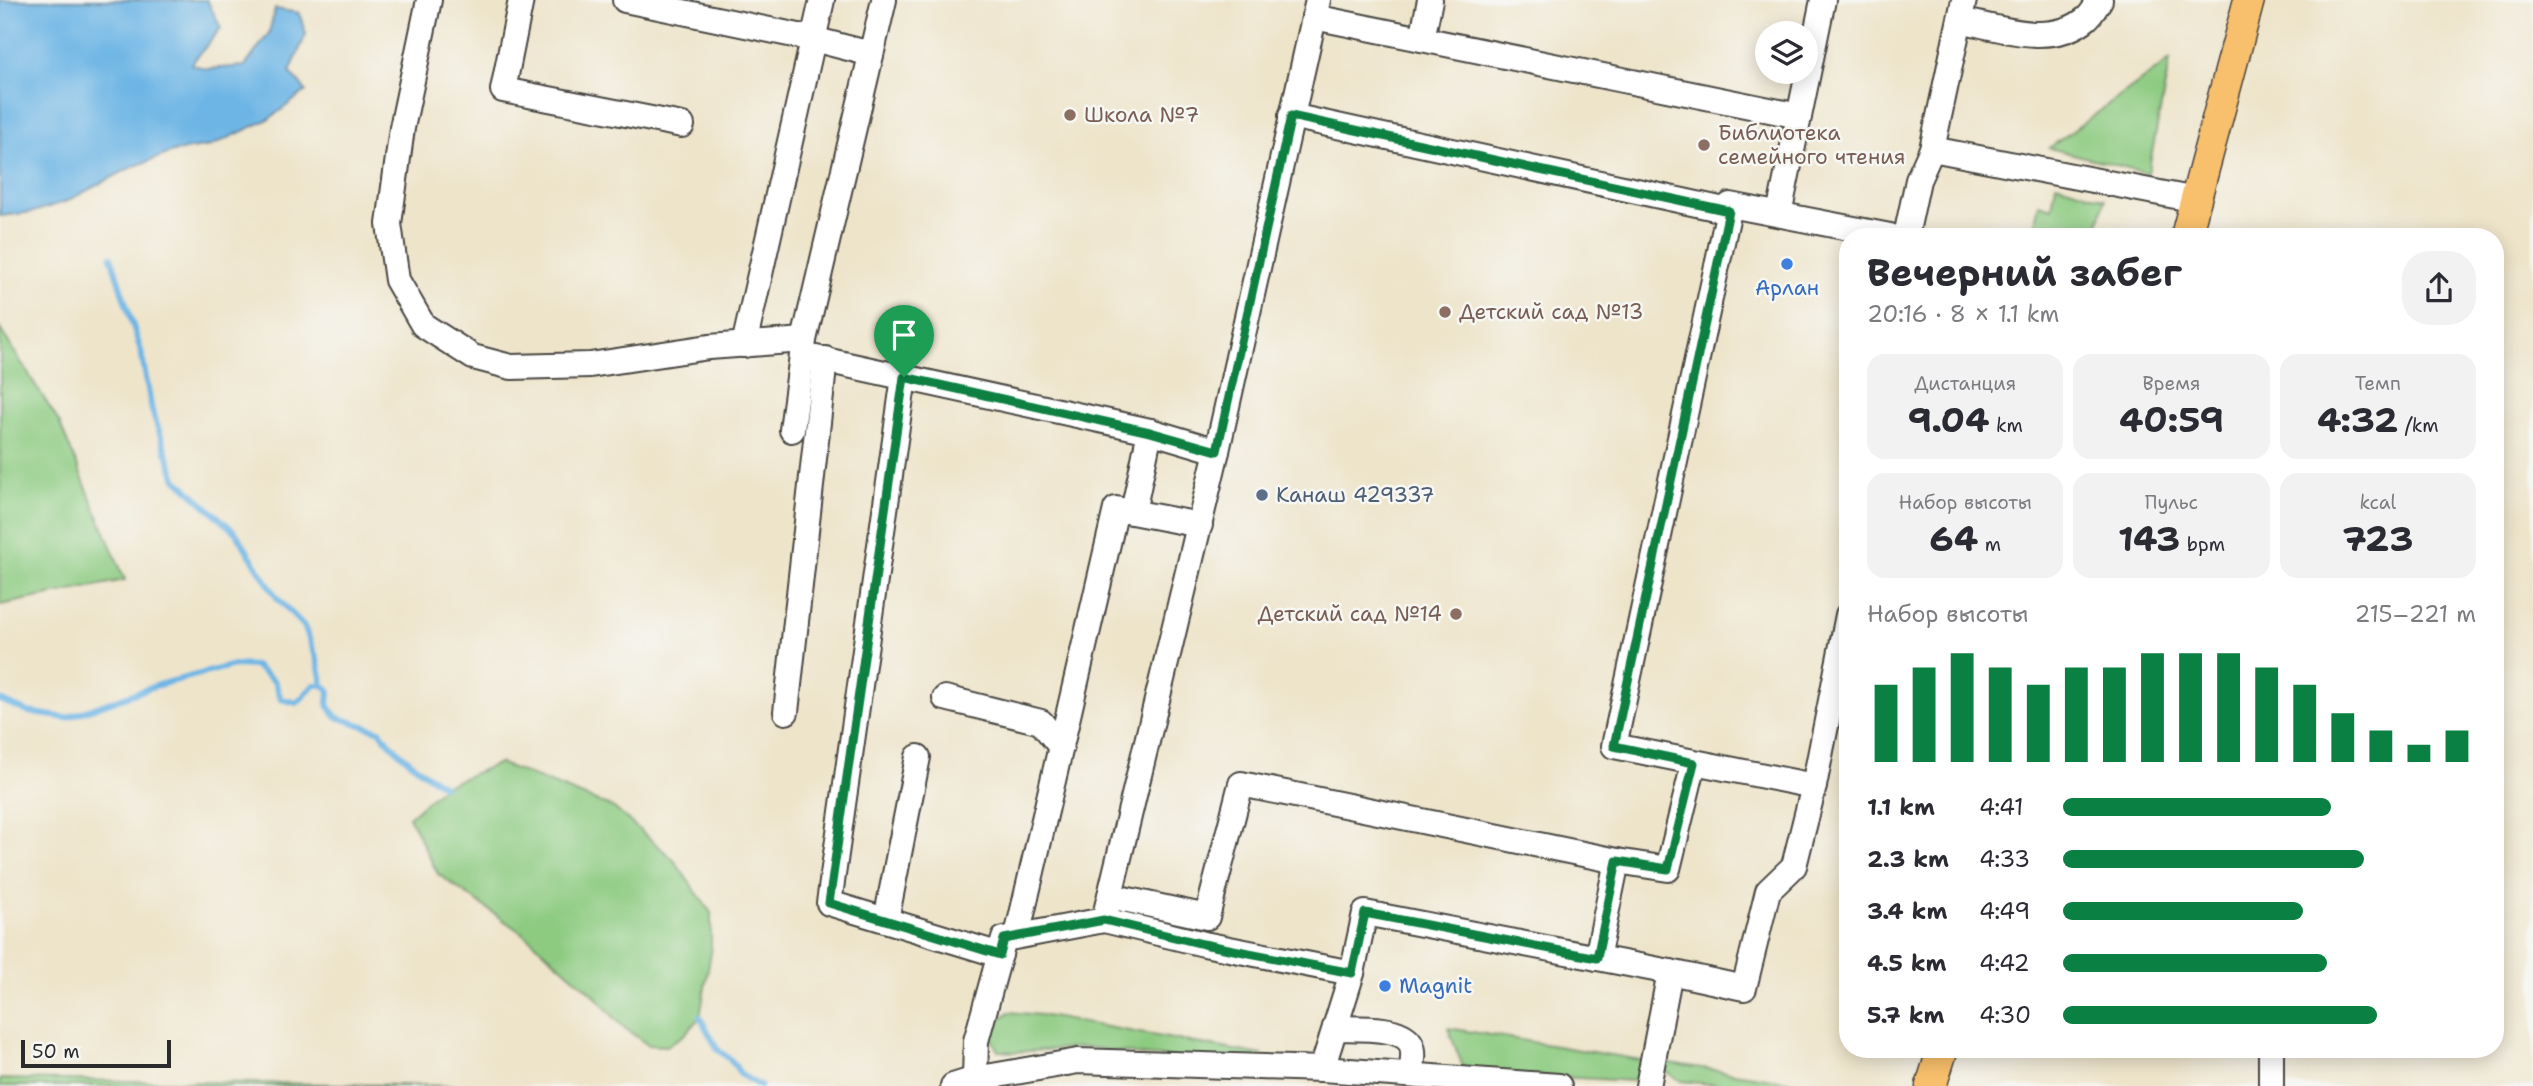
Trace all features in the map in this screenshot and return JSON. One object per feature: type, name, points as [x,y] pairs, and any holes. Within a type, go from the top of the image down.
[{"type":"main road","points":[[2188,228],[2249,0]]},
{"type":"main road","points":[[1931,1086],[1940,1058]]},
{"type":"street","points":[[429,0],[402,128],[389,224],[397,280],[423,325],[473,357],[511,367],[590,365],[709,347],[744,345],[810,352],[904,377],[1150,432],[1217,451]]},
{"type":"street","points":[[521,0],[503,90],[682,125]]},
{"type":"street","points":[[625,0],[813,39],[871,54]]},
{"type":"street","points":[[744,345],[822,0]]},
{"type":"street","points":[[792,430],[884,0]]},
{"type":"street","points":[[1422,39],[1430,0]]},
{"type":"street","points":[[1779,215],[1823,0]]},
{"type":"street","points":[[1908,228],[1918,180],[1932,149],[1962,10],[2026,33],[2048,34],[2088,18],[2100,0]]},
{"type":"street","points":[[1104,920],[1200,525],[1316,8],[1422,39],[1799,116]]},
{"type":"street","points":[[1291,116],[1729,211]]},
{"type":"street","points":[[1932,149],[2196,200]]},
{"type":"street","points":[[1814,786],[1614,746],[1730,205],[1848,228]]},
{"type":"street","points":[[786,712],[810,352]]},
{"type":"street","points":[[904,377],[829,903],[1000,955]]},
{"type":"street","points":[[1133,512],[1150,432]]},
{"type":"street","points":[[1017,936],[1116,509],[1200,525]]},
{"type":"street","points":[[1322,1069],[1352,973],[1365,913],[1744,988],[1768,891],[1794,866],[1814,786],[1839,660]]},
{"type":"street","points":[[945,698],[1041,722],[1061,747]]},
{"type":"street","points":[[887,920],[918,757]]},
{"type":"street","points":[[1110,896],[1207,916],[1241,784],[1617,861],[1668,869],[1694,763]]},
{"type":"street","points":[[1597,958],[1617,861]]},
{"type":"street","points":[[1352,973],[1203,944],[1104,920],[1004,939],[964,1082],[1078,1061],[1322,1069],[1559,1086]]},
{"type":"street","points":[[1648,1086],[1670,972]]},
{"type":"street","points":[[1335,1028],[1400,1034],[1410,1042],[1413,1052],[1410,1075]]},
{"type":"street","points":[[2271,1058],[2272,1086]]},
{"type":"green space","points":[[2170,60],[2148,173],[2049,148]]},
{"type":"green space","points":[[2056,184],[2105,199],[2097,228],[2034,228],[2039,204],[2052,208]]},
{"type":"green space","points":[[0,329],[59,422],[125,580],[0,605]]},
{"type":"green space","points":[[499,763],[614,808],[673,859],[711,913],[711,952],[700,1017],[685,1034],[667,1046],[648,1045],[622,1026],[595,996],[529,938],[438,874],[409,817],[444,786]]},
{"type":"green space","points":[[1009,1012],[1040,1015],[1262,1055],[1257,1061],[1148,1056],[1088,1047],[998,1051],[987,1030]]},
{"type":"green space","points":[[1448,1028],[1641,1060],[1641,1072],[1634,1081],[1465,1072]]},
{"type":"green space","points":[[1663,1062],[1812,1085],[1729,1086],[1681,1081],[1664,1071]]},
{"type":"green space","points":[[0,1079],[465,1086],[0,1086]]},
{"type":"water","points":[[0,0],[207,0],[221,28],[191,64],[207,69],[245,66],[269,33],[275,9],[299,13],[306,34],[290,72],[306,91],[269,119],[211,146],[176,151],[132,167],[65,202],[33,212],[0,216]]},
{"type":"waterway","points":[[111,257],[141,351],[152,411],[176,479],[236,533],[277,598],[304,626],[323,685],[329,690],[328,705],[336,717],[380,731],[409,761],[444,786]]},
{"type":"waterway","points":[[0,700],[28,712],[66,718],[158,685],[234,665],[255,666],[275,682],[281,699],[297,703],[314,685],[323,685]]},
{"type":"waterway","points":[[700,1017],[718,1050],[732,1061],[741,1075],[760,1086]]},
{"type":"place","name":"Школа №7","points":[[1070,115]]},
{"type":"place","name":"Библиотека семейного чтения","points":[[1704,145]]},
{"type":"place","name":"Арлан","points":[[1787,264]]},
{"type":"place","name":"Детский сад №13","points":[[1445,312]]},
{"type":"place","name":"Канаш 429337","points":[[1262,495]]},
{"type":"place","name":"Детский сад №14","points":[[1456,614]]},
{"type":"place","name":"Magnit","points":[[1385,986]]},
{"type":"route","points":[[1291,116],[1729,211],[1614,746],[1694,763],[1668,869],[1617,861],[1597,958],[1365,913],[1352,973],[1203,944],[1104,920],[1004,939],[1000,955],[829,903],[904,377],[1150,432],[1217,451],[1291,116]]}]
